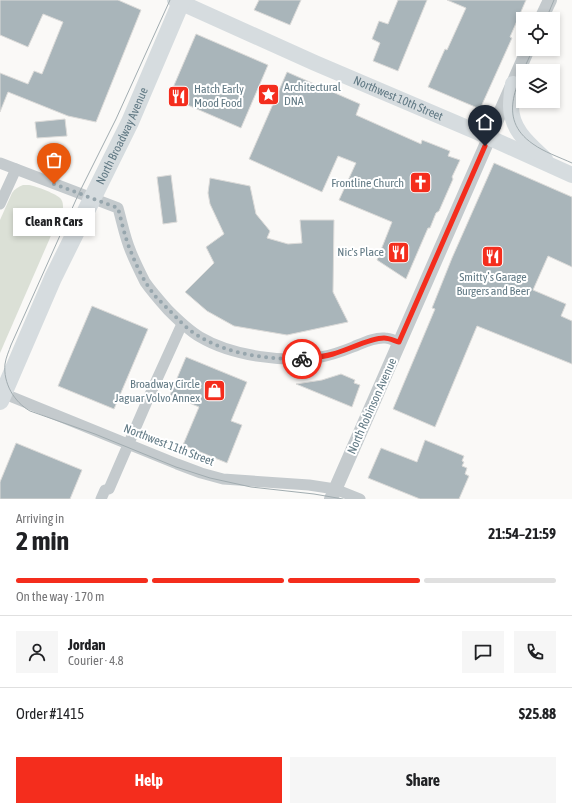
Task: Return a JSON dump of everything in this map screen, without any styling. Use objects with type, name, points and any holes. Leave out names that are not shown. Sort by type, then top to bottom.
[{"type":"main road","name":"Northwest 10th Street","points":[[179,1],[315,63],[572,175]]},
{"type":"main road","name":"North Broadway Avenue","points":[[1,395],[53,278],[130,122],[179,1]]},
{"type":"main road","points":[[513,84],[511,105],[514,124],[525,139],[552,166]]},
{"type":"street","points":[[544,12],[550,0]]},
{"type":"street","name":"North Robinson Avenue","points":[[333,494],[525,56]]},
{"type":"street","points":[[0,163],[118,208],[130,251],[146,282],[155,296],[182,324],[201,338],[240,352],[268,358],[283,359],[320,357],[378,338],[385,338],[399,342]]},
{"type":"street","points":[[0,204],[16,169]]},
{"type":"street","points":[[101,499],[105,490],[109,489],[182,324]]},
{"type":"street","name":"Northwest 11th Street","points":[[1,395],[201,473],[223,478],[309,485],[333,494],[360,499]]},
{"type":"shaded area","points":[[23,185],[29,185],[46,190],[59,197],[62,200],[63,208],[0,353],[0,220],[12,193]]},
{"type":"building","points":[[0,0],[118,0],[141,10],[96,122],[68,116],[8,92],[0,112],[0,73],[28,84],[34,71],[42,74],[63,22],[43,14],[28,47],[0,35]]},
{"type":"building","points":[[259,0],[301,0],[290,25],[254,10]]},
{"type":"building","points":[[398,0],[427,0],[398,71],[373,61],[380,43],[372,39],[379,21],[388,24]]},
{"type":"building","points":[[447,0],[526,0],[521,12],[516,12],[516,23],[510,37],[512,38],[480,109],[428,87],[466,8]]},
{"type":"building","points":[[196,34],[268,65],[241,128],[169,97]]},
{"type":"building","points":[[287,72],[360,104],[356,115],[421,144],[422,140],[450,151],[448,156],[460,160],[439,211],[436,213],[430,228],[428,228],[406,279],[377,260],[392,222],[339,200],[356,163],[338,156],[322,192],[249,159]]},
{"type":"building","points":[[65,119],[67,136],[37,138],[35,122]]},
{"type":"building","points":[[494,163],[572,197],[572,267],[548,256],[533,290],[566,304],[561,316],[572,321],[572,364],[477,326],[435,427],[393,409],[435,309],[432,308],[452,258]]},
{"type":"building","points":[[171,175],[177,222],[163,224],[157,177]]},
{"type":"building","points":[[210,178],[250,186],[256,214],[270,231],[267,238],[288,244],[302,243],[300,220],[334,220],[333,292],[348,322],[287,335],[234,326],[207,311],[185,292],[214,263],[206,247],[224,234],[210,204],[208,193]]},
{"type":"building","points":[[92,306],[148,329],[114,409],[58,386]]},
{"type":"building","name":"Broadway Circle Jaguar Volvo Annex","points":[[186,357],[247,382],[231,421],[242,425],[227,463],[183,445],[199,407],[170,395]]},
{"type":"building","points":[[341,374],[355,380],[354,383],[360,385],[352,407],[296,384],[322,380]]},
{"type":"building","points":[[425,440],[464,456],[462,466],[467,468],[465,474],[469,476],[459,499],[420,499],[368,478],[381,448],[417,462]]},
{"type":"building","points":[[16,443],[82,470],[70,499],[0,499],[0,482]]},
{"type":"tram line","points":[[170,0],[116,119],[79,193],[11,345],[5,364],[8,385],[19,403],[30,411],[95,434],[176,467],[210,478],[251,487],[314,494],[343,499]]},
{"type":"tram line","points":[[549,12],[554,0]]},
{"type":"tram line","points":[[530,56],[517,86],[514,99],[513,111],[515,123],[522,134],[537,147],[572,163]]},
{"type":"way so far","points":[[54,184],[118,208],[130,251],[146,282],[155,296],[182,324],[201,338],[234,351],[252,355],[268,358],[302,359]]},
{"type":"place","name":"Architectural DNA","points":[[269,94]]},
{"type":"place","name":"Hatch Early Mood Food","points":[[179,96]]},
{"type":"place","name":"Frontline Church","points":[[420,183]]},
{"type":"place","name":"Clean R Cars","points":[[54,184]]},
{"type":"place","name":"Nic's Place","points":[[399,252]]},
{"type":"place","name":"Smitty’s Garage Burgers and Beer","points":[[493,256]]},
{"type":"place","name":"Broadway Circle Jaguar Volvo Annex","points":[[215,391]]},
{"type":"route","points":[[302,359],[332,354],[378,338],[385,338],[399,342],[485,146]]}]
